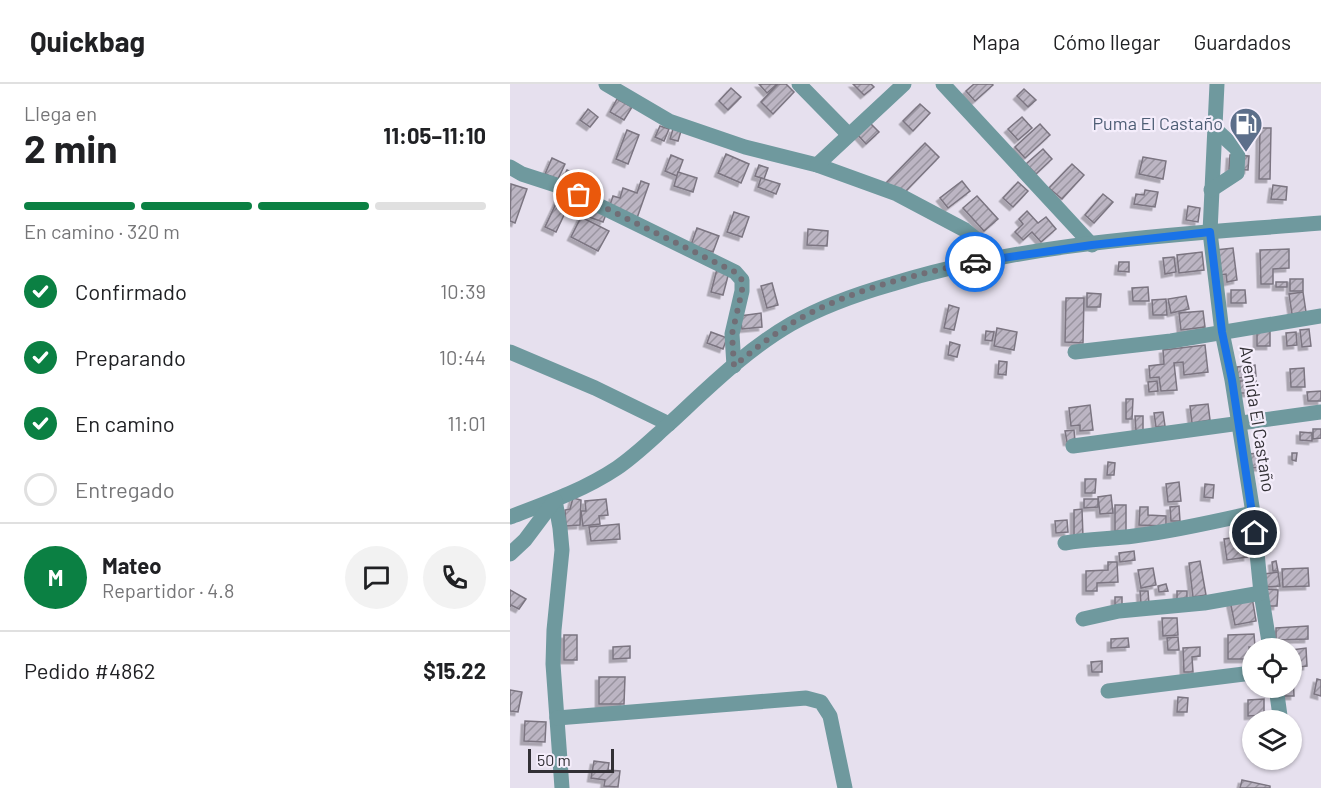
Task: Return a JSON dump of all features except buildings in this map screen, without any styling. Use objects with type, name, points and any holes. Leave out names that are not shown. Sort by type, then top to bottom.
[{"type":"street","points":[[606,84],[669,121],[745,147],[817,165],[897,195],[965,230],[984,246],[993,258]]},
{"type":"street","points":[[799,84],[849,135]]},
{"type":"street","points":[[817,165],[904,84]]},
{"type":"street","points":[[943,84],[1092,245]]},
{"type":"street","name":"Avenida El Castaño","points":[[1217,84],[1210,232],[1222,332],[1239,423],[1268,638]]},
{"type":"street","points":[[1211,190],[1237,173],[1238,150],[1214,128]]},
{"type":"street","points":[[510,167],[522,174],[559,186],[735,272],[742,280],[742,291],[732,334],[734,366]]},
{"type":"street","points":[[510,517],[555,500],[617,468],[734,366],[781,330],[820,309],[860,293],[993,258],[1210,232],[1321,223]]},
{"type":"street","points":[[1075,352],[1171,341],[1321,316]]},
{"type":"street","points":[[510,352],[595,388],[669,424]]},
{"type":"street","points":[[1073,446],[1321,412]]},
{"type":"street","points":[[510,554],[525,540],[555,500]]},
{"type":"street","points":[[555,500],[562,550],[554,630],[556,718],[562,788]]},
{"type":"street","points":[[1065,543],[1091,538],[1159,533],[1252,513]]},
{"type":"street","points":[[1083,619],[1119,611],[1204,603],[1261,593]]},
{"type":"street","points":[[1108,691],[1242,674]]},
{"type":"street","points":[[556,718],[806,698],[821,702],[830,716],[845,788]]},
{"type":"way so far","points":[[579,195],[735,272],[742,280],[742,291],[732,334],[734,366],[790,324],[820,309],[860,293],[975,262]]},
{"type":"place","name":"Puma El Castaño","points":[[1246,153]]},
{"type":"route","points":[[975,262],[1092,245],[1210,232],[1222,332],[1232,380],[1255,533]]}]
